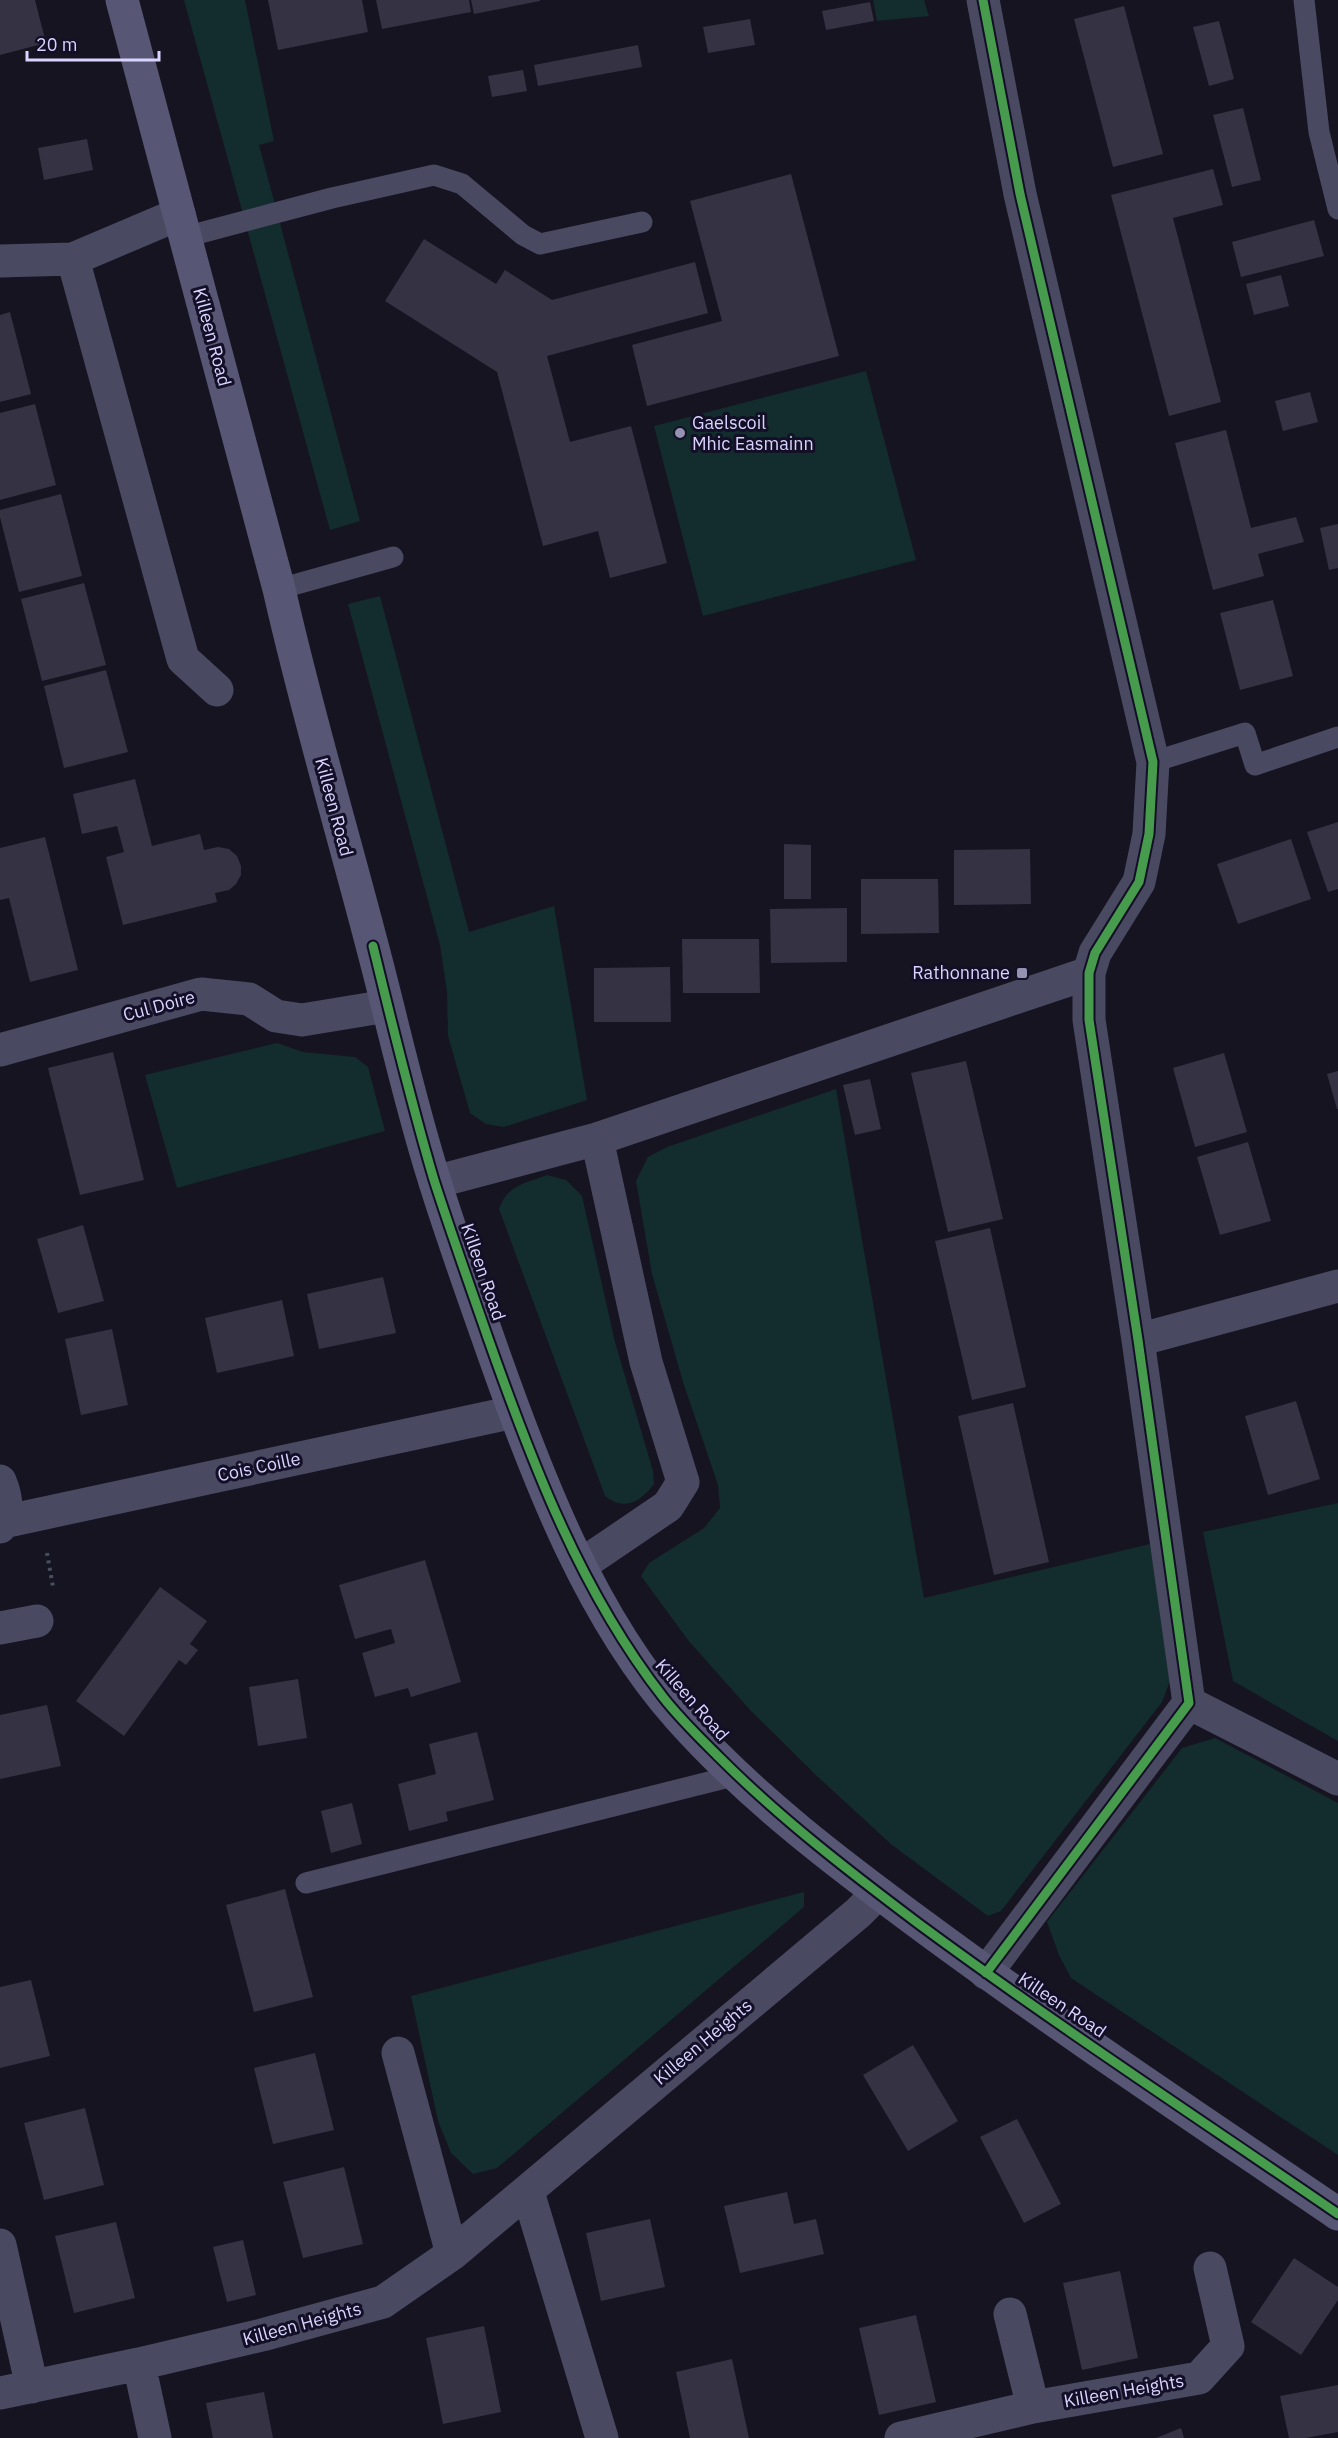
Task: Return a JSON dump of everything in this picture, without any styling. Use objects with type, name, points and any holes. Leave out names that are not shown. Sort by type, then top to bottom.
[{"type":"street","name":"Killeen Road","points":[[122,0],[279,589],[300,681],[435,1182],[514,1412],[552,1504],[610,1621],[648,1678],[681,1718],[737,1775],[798,1830],[986,1973],[1338,2214]]},
{"type":"street","points":[[983,0],[1020,194],[1153,762],[1149,834],[1139,882],[1095,953],[1089,973],[1089,1020],[1138,1340],[1189,1703],[986,1973]]},
{"type":"street","points":[[0,261],[73,260],[182,226]]},
{"type":"street","points":[[73,260],[183,659],[217,690]]},
{"type":"street","points":[[435,1182],[597,1139],[1089,973]]},
{"type":"street","name":"Cul Doire","points":[[0,1050],[201,993],[249,999],[276,1016],[302,1020],[387,1006]]},
{"type":"street","points":[[581,1565],[668,1506],[683,1482],[646,1362],[597,1139]]},
{"type":"street","points":[[1138,1340],[1338,1286]]},
{"type":"street","name":"Cois Coille","points":[[1,1524],[514,1412]]},
{"type":"street","points":[[0,1481],[5,1494],[1,1524]]},
{"type":"street","points":[[0,1628],[37,1621]]},
{"type":"street","points":[[1189,1703],[1338,1779]]},
{"type":"street","name":"Killeen Heights","points":[[0,2393],[262,2335],[383,2302],[452,2254],[528,2192],[684,2057],[858,1913],[878,1893]]},
{"type":"street","points":[[398,2053],[452,2254]]},
{"type":"street","points":[[528,2192],[602,2438]]},
{"type":"street","points":[[0,2245],[32,2387]]},
{"type":"street","name":"Killeen Heights","points":[[901,2438],[1033,2407],[1199,2378],[1228,2346],[1210,2268]]},
{"type":"street","points":[[1010,2313],[1033,2407]]},
{"type":"street","points":[[139,2364],[155,2438]]},
{"type":"lane","points":[[1304,0],[1319,132],[1338,209]]},
{"type":"lane","points":[[182,226],[332,198],[434,175],[462,184],[523,235],[540,244],[642,222]]},
{"type":"lane","points":[[279,589],[393,557]]},
{"type":"lane","points":[[1153,762],[1245,733],[1255,765],[1338,737]]},
{"type":"lane","points":[[306,1883],[737,1775]]},
{"type":"path","points":[[37,1621],[56,1600],[39,1514]]},
{"type":"green space","points":[[184,0],[245,0],[274,141],[259,145],[360,521],[330,530]]},
{"type":"green space","points":[[873,0],[924,0],[929,16],[877,21]]},
{"type":"green space","points":[[866,371],[916,560],[703,616],[654,426]]},
{"type":"green space","points":[[380,596],[469,932],[554,906],[587,1100],[504,1127],[486,1124],[470,1113],[448,1036],[447,992],[440,945],[348,604]]},
{"type":"green space","points":[[277,1043],[303,1052],[355,1057],[368,1067],[385,1131],[177,1188],[145,1075]]},
{"type":"green space","points":[[836,1089],[924,1598],[1150,1544],[1173,1673],[1162,1702],[1001,1911],[988,1916],[892,1845],[818,1777],[750,1710],[688,1640],[641,1576],[649,1563],[704,1528],[720,1508],[718,1485],[683,1382],[652,1274],[636,1181],[648,1157],[667,1147]]},
{"type":"green space","points":[[547,1175],[566,1180],[582,1196],[615,1342],[653,1471],[654,1484],[643,1496],[631,1503],[619,1503],[605,1496],[499,1209],[502,1201],[512,1190]]},
{"type":"green space","points":[[1338,1503],[1338,1741],[1233,1681],[1203,1532]]},
{"type":"green space","points":[[1215,1738],[1338,1803],[1338,2155],[1071,1978],[1059,1955],[1047,1922],[1182,1748]]},
{"type":"green space","points":[[804,1892],[804,1907],[497,2168],[473,2174],[451,2153],[438,2121],[411,1996]]},
{"type":"building","points":[[0,0],[35,0],[46,43],[0,55]]},
{"type":"building","points":[[268,0],[362,0],[368,32],[278,50]]},
{"type":"building","points":[[376,0],[469,0],[471,12],[382,29]]},
{"type":"building","points":[[471,0],[540,0],[540,1],[474,14]]},
{"type":"building","points":[[870,2],[874,21],[826,30],[822,11]]},
{"type":"building","points":[[1124,6],[1163,154],[1113,167],[1074,19]]},
{"type":"building","points":[[750,19],[755,45],[708,53],[703,27]]},
{"type":"building","points":[[1219,21],[1234,79],[1209,86],[1193,27]]},
{"type":"building","points":[[638,45],[642,67],[538,86],[534,65]]},
{"type":"building","points":[[523,70],[527,91],[492,97],[488,76]]},
{"type":"building","points":[[1243,108],[1261,180],[1232,187],[1213,115]]},
{"type":"building","points":[[87,139],[93,170],[44,180],[38,148]]},
{"type":"building","points":[[1213,169],[1223,205],[1173,218],[1221,402],[1169,416],[1111,195]]},
{"type":"building","points":[[791,174],[839,356],[647,406],[632,345],[722,321],[690,201]]},
{"type":"building","points":[[1314,220],[1324,256],[1241,277],[1232,242]]},
{"type":"building","points":[[424,239],[496,284],[505,270],[552,300],[695,262],[708,313],[547,356],[570,442],[631,426],[667,563],[610,578],[598,531],[543,546],[497,372],[385,301]]},
{"type":"building","points":[[1281,275],[1289,306],[1254,315],[1246,284]]},
{"type":"building","points":[[10,312],[31,394],[0,402],[0,315]]},
{"type":"building","points":[[1310,392],[1318,422],[1283,431],[1275,401]]},
{"type":"building","points":[[35,404],[56,485],[0,500],[0,413]]},
{"type":"building","points":[[1226,430],[1251,528],[1296,517],[1304,542],[1258,554],[1264,576],[1213,590],[1175,443]]},
{"type":"building","points":[[61,494],[82,576],[19,592],[0,510]]},
{"type":"building","points":[[1338,524],[1338,568],[1329,570],[1320,528]]},
{"type":"building","points":[[84,583],[106,665],[42,681],[21,599]]},
{"type":"building","points":[[1273,600],[1293,676],[1240,690],[1220,613]]},
{"type":"building","points":[[106,670],[128,752],[64,768],[44,686]]},
{"type":"building","points":[[135,779],[152,846],[200,834],[204,850],[218,847],[229,849],[237,856],[241,866],[241,875],[229,890],[215,893],[217,902],[123,925],[106,857],[124,852],[117,826],[82,834],[73,794]]},
{"type":"building","points":[[1338,822],[1338,889],[1328,892],[1307,832]]},
{"type":"building","points":[[45,837],[78,970],[30,982],[9,898],[0,900],[0,848]]},
{"type":"building","points":[[1291,839],[1311,899],[1238,924],[1217,864]]},
{"type":"building","points":[[784,844],[811,845],[811,899],[784,899]]},
{"type":"building","points":[[1030,849],[1031,904],[954,905],[954,850]]},
{"type":"building","points":[[861,879],[938,879],[939,933],[861,934]]},
{"type":"building","points":[[847,908],[847,962],[771,963],[770,909]]},
{"type":"building","points":[[682,939],[759,939],[760,993],[683,993]]},
{"type":"building","points":[[670,967],[671,1022],[594,1022],[594,968]]},
{"type":"building","points":[[113,1052],[144,1180],[80,1195],[48,1068]]},
{"type":"building","points":[[1224,1053],[1247,1132],[1195,1147],[1173,1068]]},
{"type":"building","points":[[966,1061],[1003,1219],[948,1232],[911,1073]]},
{"type":"building","points":[[1338,1071],[1338,1109],[1337,1109],[1327,1074]]},
{"type":"building","points":[[870,1079],[881,1129],[855,1135],[843,1085]]},
{"type":"building","points":[[1248,1142],[1271,1221],[1220,1235],[1197,1157]]},
{"type":"building","points":[[83,1225],[104,1301],[58,1313],[37,1239]]},
{"type":"building","points":[[990,1228],[1026,1387],[972,1400],[935,1241]]},
{"type":"building","points":[[383,1277],[396,1333],[319,1349],[307,1294]]},
{"type":"building","points":[[282,1300],[294,1356],[217,1373],[205,1318]]},
{"type":"building","points":[[112,1329],[128,1405],[81,1415],[65,1339]]},
{"type":"building","points":[[1296,1401],[1320,1479],[1268,1495],[1245,1416]]},
{"type":"building","points":[[1013,1403],[1049,1562],[994,1575],[958,1416]]},
{"type":"building","points":[[425,1560],[461,1682],[411,1697],[408,1688],[375,1697],[362,1653],[395,1643],[391,1629],[355,1639],[339,1585]]},
{"type":"building","points":[[160,1587],[207,1621],[190,1644],[198,1650],[186,1665],[179,1660],[124,1736],[76,1701]]},
{"type":"building","points":[[298,1679],[307,1738],[258,1746],[249,1687]]},
{"type":"building","points":[[47,1705],[61,1766],[0,1779],[0,1715]]},
{"type":"building","points":[[477,1732],[494,1800],[446,1812],[448,1821],[409,1831],[398,1784],[436,1774],[429,1744]]},
{"type":"building","points":[[352,1803],[362,1844],[331,1853],[321,1811]]},
{"type":"building","points":[[285,1889],[313,1997],[254,2012],[226,1905]]},
{"type":"building","points":[[31,1980],[50,2056],[0,2068],[0,1987]]},
{"type":"building","points":[[913,2045],[958,2121],[908,2151],[863,2075]]},
{"type":"building","points":[[315,2053],[334,2130],[273,2144],[254,2068]]},
{"type":"building","points":[[85,2108],[104,2185],[44,2200],[24,2123]]},
{"type":"building","points":[[1017,2119],[1061,2204],[1024,2223],[980,2137]]},
{"type":"building","points":[[344,2167],[363,2244],[303,2258],[283,2182]]},
{"type":"building","points":[[787,2192],[794,2224],[816,2219],[824,2254],[740,2273],[724,2206]]},
{"type":"building","points":[[650,2219],[665,2287],[601,2301],[586,2233]]},
{"type":"building","points":[[116,2222],[135,2298],[74,2313],[55,2236]]},
{"type":"building","points":[[243,2240],[256,2295],[227,2302],[213,2247]]},
{"type":"building","points":[[1294,2258],[1338,2287],[1338,2300],[1301,2355],[1251,2322]]},
{"type":"building","points":[[1120,2271],[1138,2358],[1082,2370],[1063,2283]]},
{"type":"building","points":[[916,2315],[936,2402],[879,2415],[859,2328]]},
{"type":"building","points":[[484,2326],[501,2412],[443,2424],[426,2338]]},
{"type":"building","points":[[732,2359],[749,2438],[690,2438],[676,2372]]},
{"type":"building","points":[[1338,2385],[1338,2432],[1306,2438],[1289,2438],[1280,2396]]},
{"type":"building","points":[[264,2392],[273,2438],[213,2438],[206,2403]]},
{"type":"building","points":[[1181,2428],[1184,2438],[1156,2438]]},
{"type":"cycle path","points":[[983,0],[1020,194],[1153,762],[1149,834],[1139,882],[1095,953],[1089,973],[1089,1020],[1138,1340],[1189,1703],[986,1973]]},
{"type":"cycle path","points":[[373,946],[434,1180],[522,1432],[561,1525],[583,1570],[634,1657],[663,1697],[743,1781],[816,1844],[893,1904],[1075,2035],[1338,2214]]},
{"type":"place","name":"Gaelscoil Mhic Easmainn","points":[[680,433]]},
{"type":"place","name":"Rathonnane","points":[[1022,973]]}]
